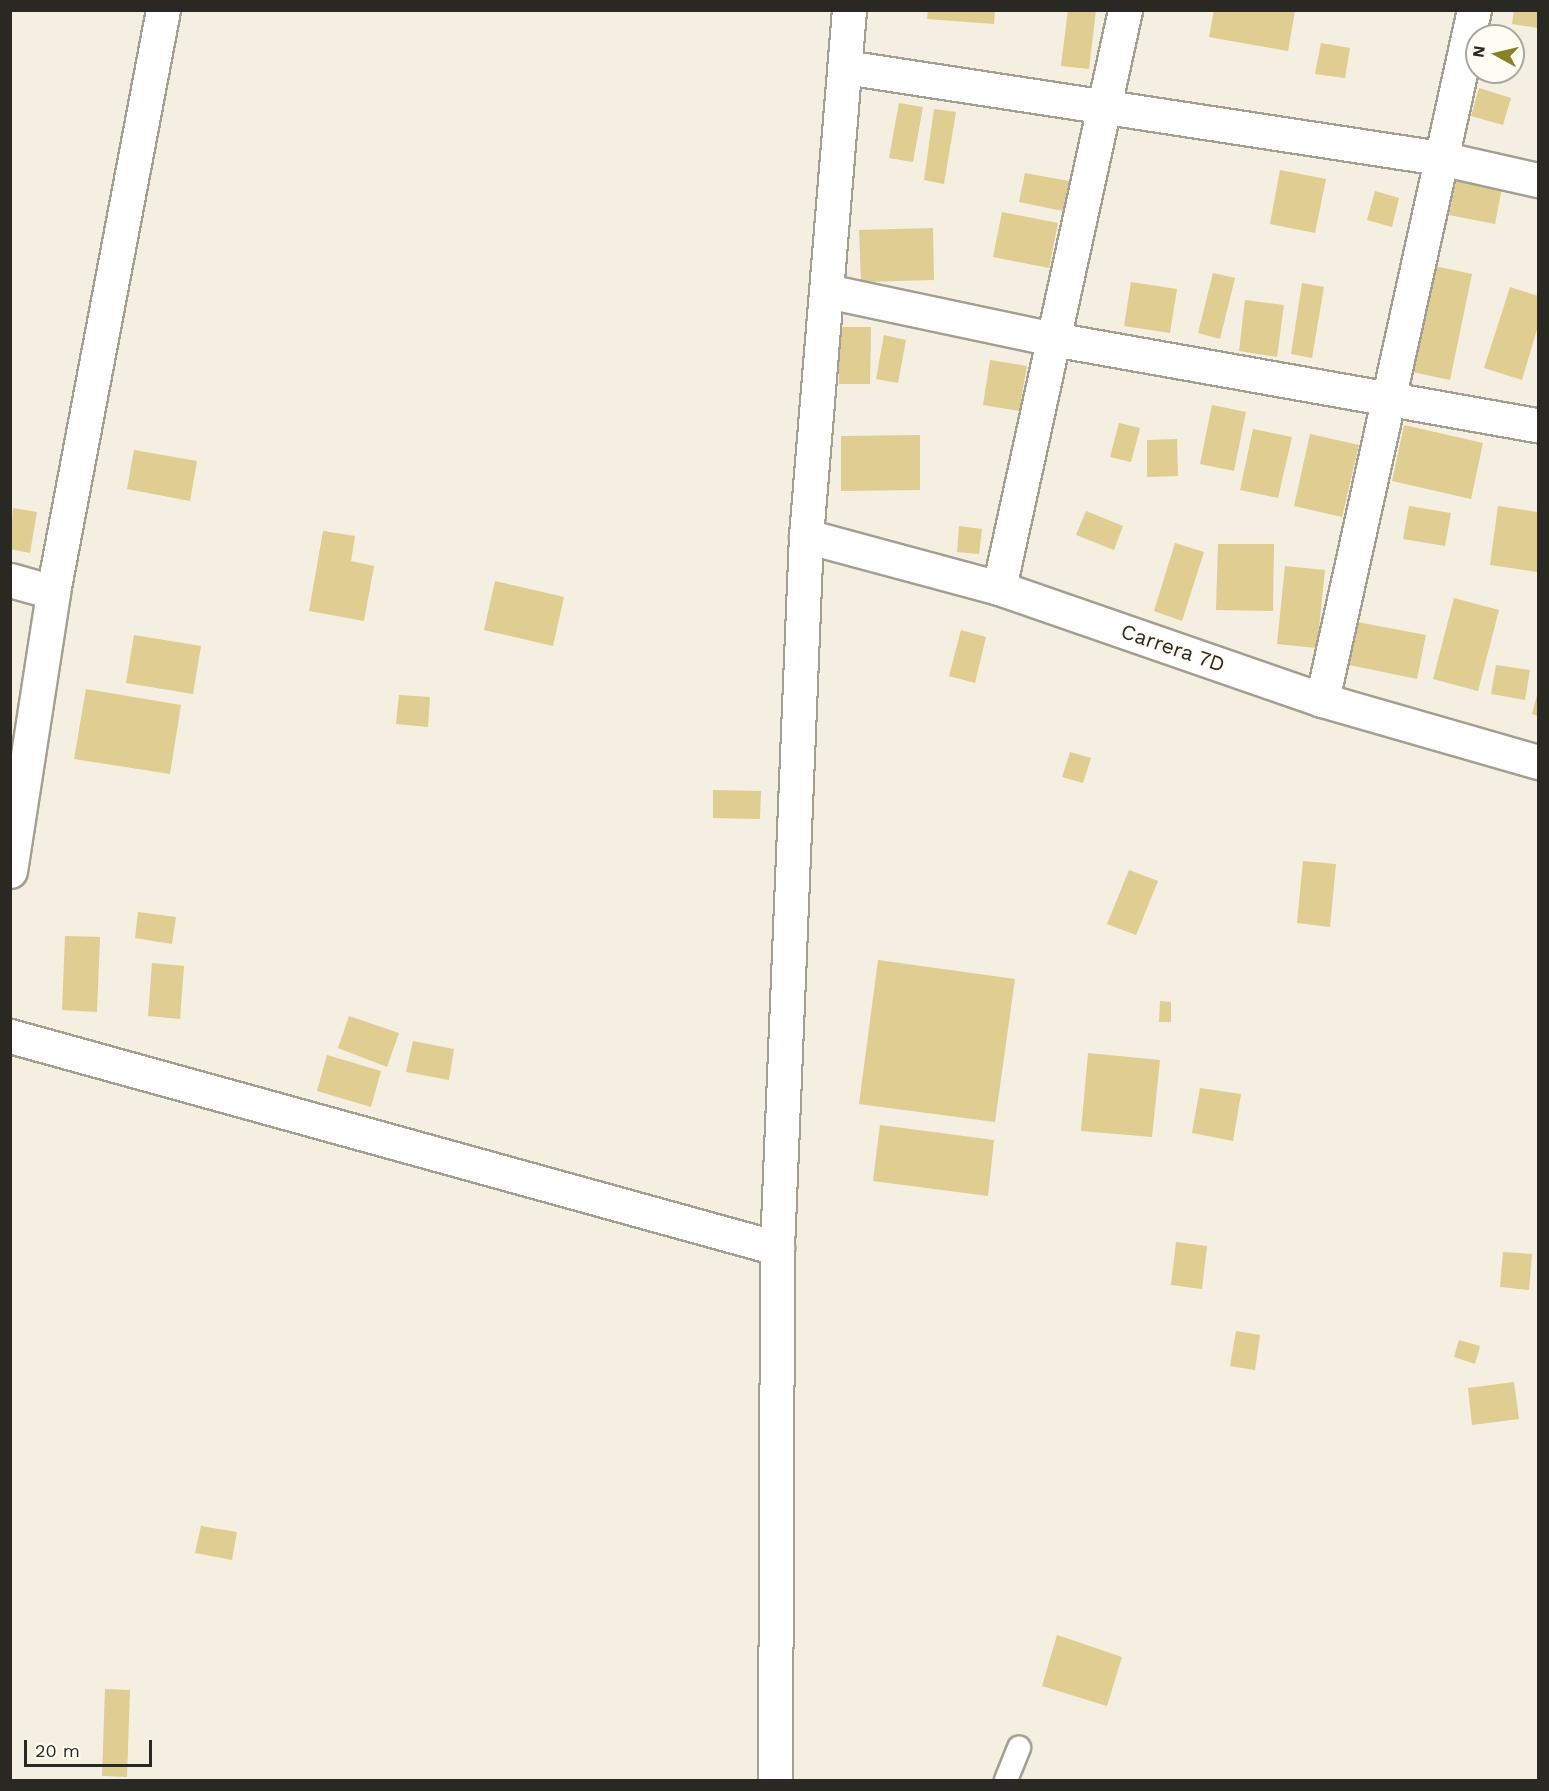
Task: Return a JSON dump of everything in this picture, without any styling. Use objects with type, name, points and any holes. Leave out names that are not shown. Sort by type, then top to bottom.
[{"type":"street","points":[[10,871],[53,592],[163,10]]},
{"type":"street","points":[[776,1780],[777,1248],[806,536],[849,10]]},
{"type":"street","points":[[999,588],[1125,10]]},
{"type":"street","points":[[1322,700],[1386,398],[1474,10]]},
{"type":"street","points":[[845,67],[1440,158],[1539,180]]},
{"type":"street","points":[[826,291],[1053,339],[1539,425]]},
{"type":"street","name":"Carrera 7D","points":[[806,536],[999,588],[1322,700],[1539,762]]},
{"type":"street","points":[[10,580],[53,592]]},
{"type":"street","points":[[10,1036],[777,1248]]},
{"type":"lane","points":[[1006,1780],[1019,1747]]},
{"type":"building","points":[[928,10],[995,10],[994,24],[927,19]]},
{"type":"building","points":[[1068,10],[1096,10],[1089,69],[1061,66]]},
{"type":"building","points":[[1214,10],[1295,11],[1288,51],[1209,37]]},
{"type":"building","points":[[1514,10],[1538,10],[1538,28],[1525,26],[1525,24],[1512,24]]},
{"type":"building","points":[[1321,43],[1350,48],[1345,78],[1315,74]]},
{"type":"building","points":[[1479,88],[1511,98],[1503,125],[1471,116]]},
{"type":"building","points":[[899,103],[923,107],[913,162],[889,158]]},
{"type":"building","points":[[934,109],[956,112],[944,184],[924,180]]},
{"type":"building","points":[[1459,168],[1504,177],[1495,224],[1449,215]]},
{"type":"building","points":[[1280,170],[1326,179],[1315,233],[1270,224]]},
{"type":"building","points":[[1025,173],[1069,181],[1063,211],[1019,202]]},
{"type":"building","points":[[1375,191],[1399,198],[1392,227],[1367,220]]},
{"type":"building","points":[[1002,212],[1058,223],[1049,268],[993,257]]},
{"type":"building","points":[[933,228],[934,280],[861,282],[859,230]]},
{"type":"building","points":[[1425,264],[1472,274],[1450,380],[1402,370]]},
{"type":"building","points":[[1213,273],[1235,278],[1220,339],[1198,333]]},
{"type":"building","points":[[1131,282],[1177,289],[1170,333],[1124,326]]},
{"type":"building","points":[[1302,283],[1324,287],[1312,358],[1291,354]]},
{"type":"building","points":[[1510,287],[1538,296],[1538,326],[1522,380],[1484,368]]},
{"type":"building","points":[[1245,300],[1284,305],[1277,357],[1239,351]]},
{"type":"building","points":[[839,327],[871,327],[870,384],[839,384]]},
{"type":"building","points":[[884,335],[906,340],[898,383],[876,379]]},
{"type":"building","points":[[990,360],[1027,366],[1019,411],[983,405]]},
{"type":"building","points":[[1212,405],[1246,412],[1234,471],[1200,464]]},
{"type":"building","points":[[1119,423],[1140,428],[1131,462],[1110,457]]},
{"type":"building","points":[[1404,425],[1483,443],[1471,499],[1392,481]]},
{"type":"building","points":[[1253,429],[1292,437],[1278,498],[1240,490]]},
{"type":"building","points":[[1310,434],[1359,445],[1342,517],[1294,506]]},
{"type":"building","points":[[920,435],[920,490],[841,491],[841,436]]},
{"type":"building","points":[[1177,439],[1178,476],[1147,477],[1147,440]]},
{"type":"building","points":[[134,450],[197,461],[190,501],[127,489]]},
{"type":"building","points":[[1409,506],[1451,513],[1445,546],[1403,539]]},
{"type":"building","points":[[1498,506],[1538,512],[1538,572],[1490,565]]},
{"type":"building","points":[[13,508],[37,512],[30,553],[10,549]]},
{"type":"building","points":[[1086,511],[1123,526],[1114,550],[1076,535]]},
{"type":"building","points":[[959,526],[982,529],[979,554],[957,552]]},
{"type":"building","points":[[323,531],[355,536],[351,561],[374,566],[364,621],[309,611]]},
{"type":"building","points":[[1175,543],[1204,552],[1182,621],[1154,611]]},
{"type":"building","points":[[1218,544],[1274,544],[1273,611],[1216,610]]},
{"type":"building","points":[[1285,566],[1325,570],[1317,648],[1277,644]]},
{"type":"building","points":[[495,581],[564,597],[553,646],[484,630]]},
{"type":"building","points":[[1454,598],[1499,610],[1478,691],[1433,679]]},
{"type":"building","points":[[1357,622],[1426,635],[1417,679],[1349,665]]},
{"type":"building","points":[[961,630],[986,637],[975,683],[949,676]]},
{"type":"building","points":[[134,635],[201,646],[193,694],[126,683]]},
{"type":"building","points":[[1496,665],[1530,670],[1525,700],[1491,694]]},
{"type":"building","points":[[86,689],[181,705],[170,774],[74,759]]},
{"type":"building","points":[[1538,691],[1538,716],[1532,714]]},
{"type":"building","points":[[399,695],[430,697],[428,727],[396,724]]},
{"type":"building","points":[[1070,752],[1091,758],[1083,783],[1062,777]]},
{"type":"building","points":[[713,790],[761,791],[760,819],[713,818]]},
{"type":"building","points":[[1303,861],[1336,864],[1330,927],[1297,923]]},
{"type":"building","points":[[1129,870],[1158,881],[1136,935],[1107,924]]},
{"type":"building","points":[[138,912],[176,917],[172,944],[135,938]]},
{"type":"building","points":[[65,936],[100,937],[97,1012],[62,1010]]},
{"type":"building","points":[[878,960],[1015,979],[995,1122],[859,1104]]},
{"type":"building","points":[[152,963],[184,966],[180,1019],[148,1016]]},
{"type":"building","points":[[1160,1001],[1171,1002],[1171,1022],[1159,1022]]},
{"type":"building","points":[[349,1016],[399,1033],[387,1067],[338,1048]]},
{"type":"building","points":[[413,1041],[454,1049],[449,1080],[406,1072]]},
{"type":"building","points":[[1088,1053],[1160,1060],[1152,1137],[1081,1131]]},
{"type":"building","points":[[327,1055],[381,1071],[371,1107],[317,1091]]},
{"type":"building","points":[[1200,1088],[1241,1094],[1233,1141],[1192,1133]]},
{"type":"building","points":[[880,1125],[994,1140],[988,1196],[873,1181]]},
{"type":"building","points":[[1176,1242],[1207,1246],[1202,1289],[1171,1285]]},
{"type":"building","points":[[1503,1252],[1532,1254],[1529,1290],[1500,1287]]},
{"type":"building","points":[[1236,1331],[1260,1335],[1255,1370],[1230,1366]]},
{"type":"building","points":[[1459,1340],[1480,1346],[1475,1364],[1454,1357]]},
{"type":"building","points":[[1514,1382],[1519,1419],[1472,1425],[1468,1388]]},
{"type":"building","points":[[201,1526],[237,1532],[232,1560],[195,1553]]},
{"type":"building","points":[[1057,1635],[1122,1657],[1107,1706],[1042,1686]]},
{"type":"building","points":[[105,1689],[130,1690],[127,1777],[102,1776]]}]
